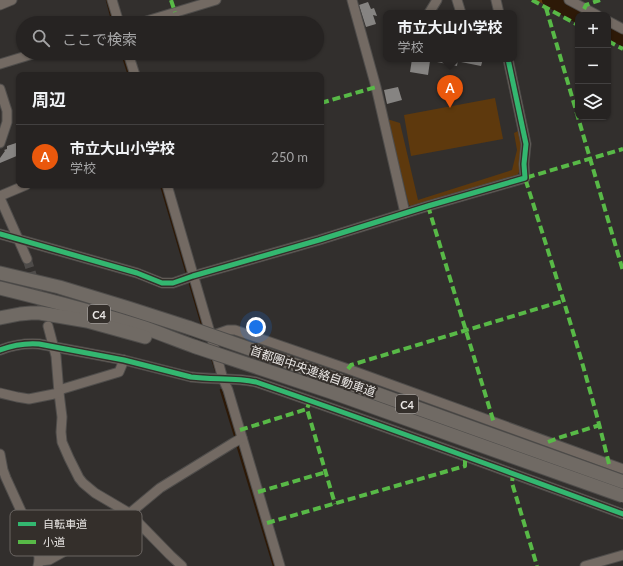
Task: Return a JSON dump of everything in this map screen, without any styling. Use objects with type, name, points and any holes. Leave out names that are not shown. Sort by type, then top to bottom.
[{"type":"highway","name":"首都圏中央連絡自動車道","points":[[0,273],[59,287],[190,328],[623,482]]},
{"type":"highway","name":"首都圏中央連絡自動車道","points":[[0,288],[96,313],[145,328],[196,349],[297,380],[623,496]]},
{"type":"highway","points":[[0,318],[31,312],[60,316],[87,321],[196,349]]},
{"type":"street","points":[[0,5],[12,0]]},
{"type":"street","points":[[112,0],[117,16]]},
{"type":"street","points":[[163,16],[216,0]]},
{"type":"street","points":[[352,0],[376,87],[405,213]]},
{"type":"street","points":[[431,10],[437,0]]},
{"type":"street","points":[[457,0],[460,10]]},
{"type":"street","points":[[496,0],[498,10]]},
{"type":"street","points":[[569,0],[591,12]]},
{"type":"street","points":[[611,23],[623,29]]},
{"type":"street","points":[[0,64],[16,59]]},
{"type":"street","points":[[130,60],[133,72]]},
{"type":"street","points":[[0,234],[137,273],[162,283],[173,283],[525,178],[524,164],[526,144],[509,62]]},
{"type":"street","points":[[0,89],[7,111],[7,122],[0,143]]},
{"type":"street","points":[[20,188],[0,197],[27,259]]},
{"type":"street","points":[[168,188],[280,566]]},
{"type":"street","points":[[48,326],[56,356],[62,417],[62,442],[79,478],[83,483],[95,493],[124,510]]},
{"type":"street","points":[[211,336],[228,330],[235,330],[348,369],[623,469]]},
{"type":"street","points":[[0,350],[25,343],[38,344],[124,360],[191,377],[212,379],[223,378],[256,382],[623,514]]},
{"type":"street","points":[[0,393],[29,399],[59,392],[119,372],[124,360]]},
{"type":"street","points":[[334,409],[348,369]]},
{"type":"street","points":[[465,456],[478,417]]},
{"type":"street","points":[[133,510],[160,488],[242,438]]},
{"type":"street","points":[[0,454],[3,470],[21,510]]},
{"type":"street","points":[[585,500],[599,460]]},
{"type":"street","points":[[142,526],[182,566]]},
{"type":"street","points":[[585,566],[623,555]]},
{"type":"street","points":[[39,563],[56,556]]},
{"type":"shaded area","points":[[536,0],[545,0],[575,15],[575,21]]},
{"type":"shaded area","points":[[495,98],[503,139],[411,156],[404,115]]},
{"type":"shaded area","points":[[387,119],[400,123],[418,200],[512,170],[517,150],[514,133],[520,130],[524,151],[519,172],[517,176],[412,207],[409,205]]},
{"type":"building","points":[[368,2],[371,9],[374,8],[377,16],[373,15],[376,24],[366,27],[359,5]]},
{"type":"building","points":[[412,62],[430,62],[428,75],[410,72]]},
{"type":"building","points":[[437,62],[458,62],[457,66]]},
{"type":"building","points":[[461,62],[482,62],[481,66]]},
{"type":"building","points":[[398,87],[402,100],[387,104],[384,90]]},
{"type":"building","points":[[16,143],[16,156],[0,163],[0,158],[5,151],[4,150],[7,149],[7,146]]},
{"type":"waterway","points":[[107,0],[111,16]]},
{"type":"waterway","points":[[549,0],[575,14]]},
{"type":"waterway","points":[[611,33],[623,39]]},
{"type":"waterway","points":[[124,60],[128,72]]},
{"type":"waterway","points":[[162,188],[203,328]]},
{"type":"waterway","points":[[212,358],[216,371]]},
{"type":"waterway","points":[[221,390],[236,439]]},
{"type":"waterway","points":[[237,444],[274,566]]},
{"type":"tunnel","points":[[27,259],[46,318]]},
{"type":"marked path","points":[[171,0],[175,12]]},
{"type":"marked path","points":[[532,0],[575,23]]},
{"type":"marked path","points":[[584,9],[586,5],[600,0]]},
{"type":"marked path","points":[[546,8],[623,271]]},
{"type":"marked path","points":[[611,43],[623,49]]},
{"type":"marked path","points":[[324,102],[376,87]]},
{"type":"marked path","points":[[609,464],[580,356],[525,178],[623,149]]},
{"type":"marked path","points":[[428,206],[494,423]]},
{"type":"marked path","points":[[348,369],[351,365],[563,301]]},
{"type":"marked path","points":[[310,400],[307,409],[335,504]]},
{"type":"marked path","points":[[240,430],[307,409]]},
{"type":"marked path","points":[[548,442],[600,425]]},
{"type":"marked path","points":[[267,523],[465,466],[465,456]]},
{"type":"marked path","points":[[258,492],[326,472]]},
{"type":"marked path","points":[[513,473],[512,483],[537,566]]},
{"type":"cycle path","points":[[0,234],[137,273],[162,283],[173,283],[525,178],[524,164],[526,144],[509,62]]},
{"type":"cycle path","points":[[0,350],[19,345],[39,344],[124,360],[191,377],[256,382],[394,430],[623,514]]},
{"type":"place","name":"市立大山小学校","points":[[450,108]]}]
